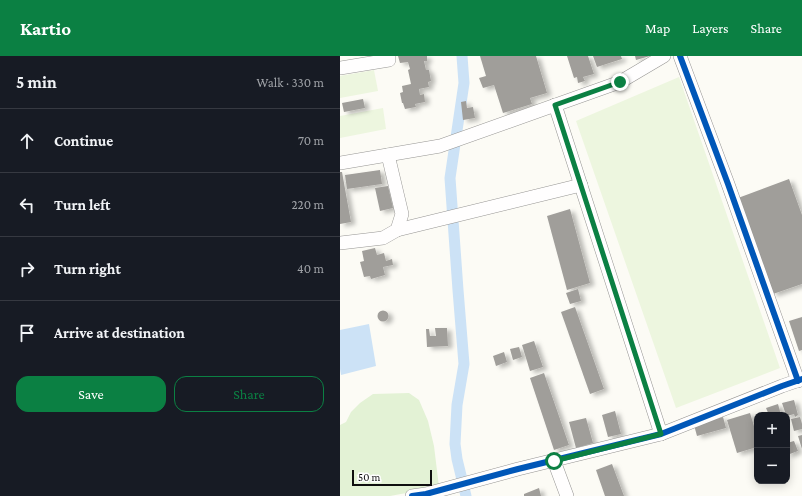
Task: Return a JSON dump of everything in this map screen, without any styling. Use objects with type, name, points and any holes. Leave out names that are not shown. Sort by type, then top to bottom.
[{"type":"street","points":[[340,68],[389,60],[389,56]]},
{"type":"street","points":[[340,163],[440,146],[620,82],[664,56]]},
{"type":"street","points":[[412,496],[426,494],[518,469],[661,434],[800,380],[680,56]]},
{"type":"street","points":[[555,105],[661,434]]},
{"type":"street","points":[[388,156],[402,214],[397,230]]},
{"type":"street","points":[[340,243],[383,238],[397,230],[581,185]]},
{"type":"street","points":[[554,461],[567,496]]},
{"type":"green space","points":[[374,70],[378,91],[340,98],[340,76]]},
{"type":"green space","points":[[679,77],[780,368],[676,408],[576,121]]},
{"type":"green space","points":[[383,108],[386,129],[340,138],[340,116]]},
{"type":"green space","points":[[409,393],[419,400],[428,421],[434,446],[439,487],[390,496],[340,496],[340,425],[346,422],[351,412],[360,403],[373,394]]},
{"type":"water","points":[[369,324],[376,366],[341,375],[340,330]]},
{"type":"building","points":[[398,56],[427,56],[427,61],[424,61],[426,70],[429,70],[431,81],[428,82],[429,87],[419,89],[420,95],[424,94],[425,102],[415,104],[416,107],[405,109],[402,103],[400,93],[403,92],[402,86],[411,84],[408,70],[410,69],[408,62],[400,63]]},
{"type":"building","points":[[480,56],[536,56],[547,93],[530,98],[532,104],[503,113],[494,85],[483,88],[479,78],[486,76]]},
{"type":"building","points":[[567,56],[588,56],[594,74],[583,77],[585,81],[578,83],[577,77],[574,78]]},
{"type":"building","points":[[593,56],[621,56],[622,59],[597,67]]},
{"type":"building","points":[[635,56],[650,56],[636,60]]},
{"type":"building","points":[[363,99],[365,108],[344,112],[342,103]]},
{"type":"building","points":[[466,101],[467,108],[473,107],[475,118],[463,120],[461,102]]},
{"type":"building","points":[[380,170],[382,184],[347,189],[345,175]]},
{"type":"building","points":[[340,172],[342,172],[351,222],[340,224]]},
{"type":"building","points":[[789,179],[802,215],[802,284],[773,294],[738,198]]},
{"type":"building","points":[[388,186],[393,208],[380,211],[375,188]]},
{"type":"building","points":[[570,209],[590,283],[567,290],[547,216]]},
{"type":"building","points":[[375,248],[377,255],[384,253],[386,261],[392,259],[393,265],[383,267],[385,275],[371,279],[370,276],[364,277],[360,262],[364,261],[362,251]]},
{"type":"building","points":[[578,289],[581,301],[570,304],[566,293]]},
{"type":"building","points":[[575,307],[604,389],[590,394],[561,312]]},
{"type":"building","points":[[381,311],[385,311],[387,312],[387,320],[381,321],[378,318],[378,314]]},
{"type":"building","points":[[802,317],[802,350],[799,351],[789,321]]},
{"type":"building","points":[[435,328],[447,328],[448,346],[427,347],[426,329],[429,329],[430,336],[436,336]]},
{"type":"building","points":[[534,341],[543,367],[530,371],[522,345]]},
{"type":"building","points":[[519,347],[522,357],[513,360],[510,349]]},
{"type":"building","points":[[504,352],[507,362],[496,366],[493,356]]},
{"type":"building","points":[[544,373],[569,445],[554,450],[530,378]]},
{"type":"building","points":[[794,400],[798,415],[795,417],[794,414],[790,415],[790,412],[785,412],[782,403]]},
{"type":"building","points":[[778,404],[780,412],[768,412],[766,408]]},
{"type":"building","points":[[615,411],[621,434],[608,437],[602,415]]},
{"type":"building","points":[[750,413],[754,426],[754,448],[737,453],[727,420]]},
{"type":"building","points":[[723,417],[726,428],[697,436],[694,425]]},
{"type":"building","points":[[800,417],[802,429],[794,431],[791,419]]},
{"type":"building","points":[[586,418],[593,443],[576,448],[569,422]]},
{"type":"building","points":[[802,435],[802,449],[798,436]]},
{"type":"building","points":[[794,441],[798,451],[790,454],[790,442]]},
{"type":"building","points":[[612,464],[624,496],[605,496],[596,470]]},
{"type":"building","points":[[539,488],[541,496],[524,496],[524,494]]},
{"type":"waterway","points":[[462,56],[464,83],[450,178],[464,364],[457,405],[455,444],[466,496]]},
{"type":"cycle path","points":[[680,56],[728,184],[798,381]]},
{"type":"cycle path","points":[[412,496],[426,494],[518,469],[661,434],[802,379]]},
{"type":"route","points":[[554,461],[661,434],[555,105],[620,82]]}]
